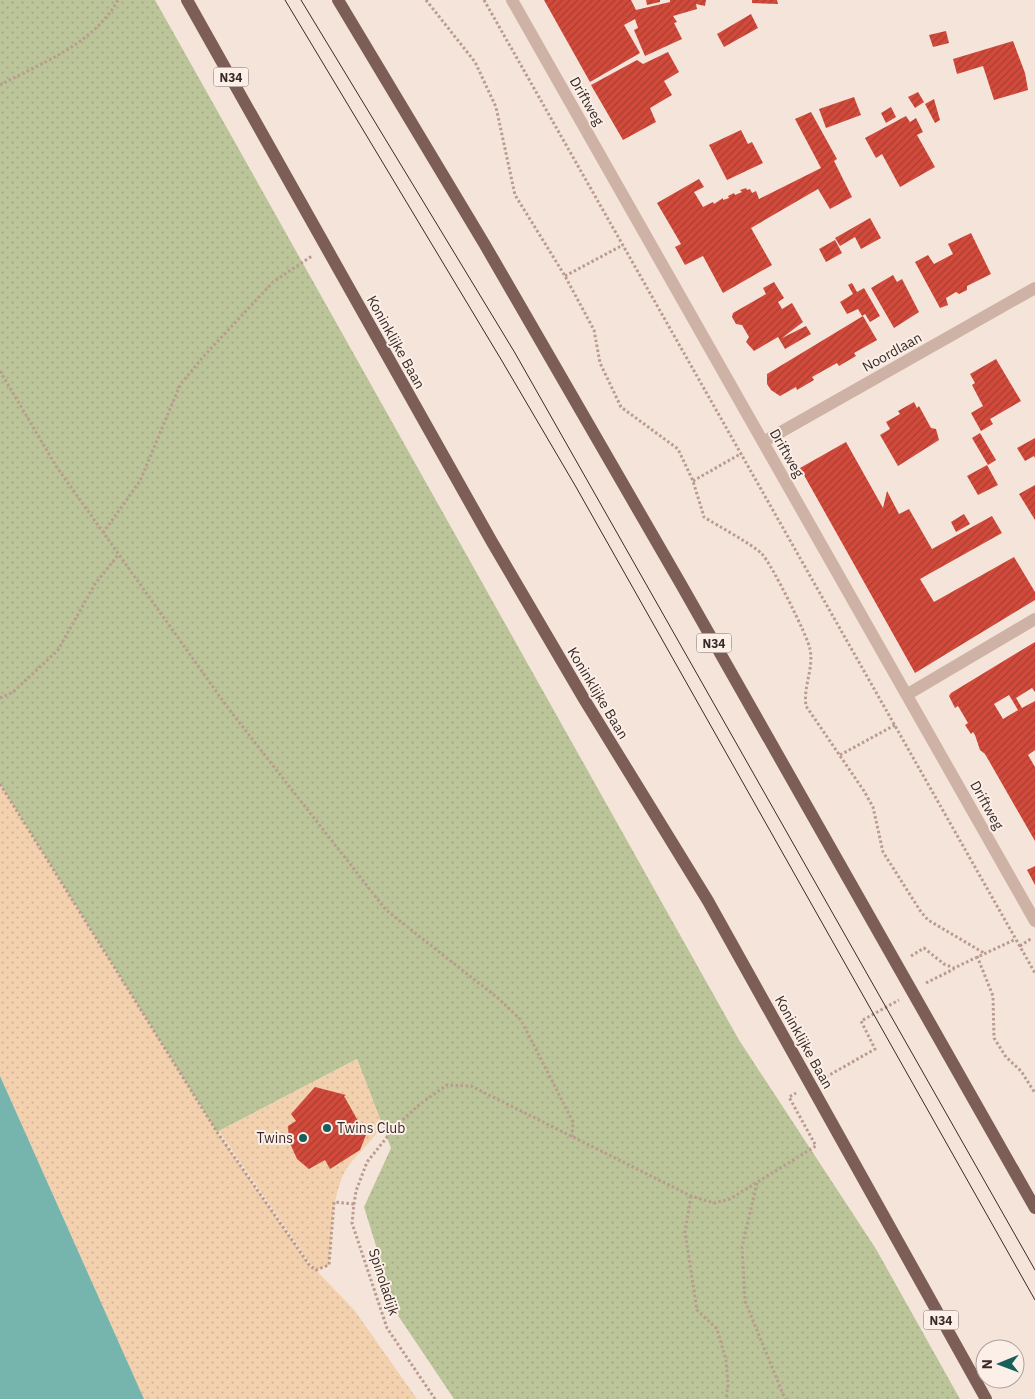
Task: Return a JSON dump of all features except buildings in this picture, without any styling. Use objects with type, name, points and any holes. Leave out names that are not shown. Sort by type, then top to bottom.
[{"type":"main road","name":"Koninklijke Baan","points":[[187,0],[492,542],[584,699],[708,900],[986,1399]]},
{"type":"main road","name":"N34","points":[[338,0],[495,262],[1035,1208]]},
{"type":"street","name":"Driftweg","points":[[512,0],[908,694],[1035,922]]},
{"type":"street","name":"Noordlaan","points":[[763,442],[1035,288]]},
{"type":"street","points":[[908,694],[1035,619]]},
{"type":"path","points":[[0,85],[87,38],[110,14],[118,0]]},
{"type":"path","points":[[426,0],[475,62],[496,107],[515,195],[565,276],[594,330],[600,363],[621,406],[678,449],[693,481],[704,517],[762,554],[802,627],[810,648],[812,663],[804,693],[806,706],[873,807],[883,852],[928,920],[984,954]]},
{"type":"path","points":[[484,0],[1035,973]]},
{"type":"path","points":[[565,276],[623,245]]},
{"type":"path","points":[[103,533],[140,481],[180,385],[203,357],[273,282],[325,247]]},
{"type":"path","points":[[0,370],[56,466],[118,556],[228,708],[386,910],[499,999],[521,1020],[573,1122],[572,1137]]},
{"type":"path","points":[[693,481],[741,454]]},
{"type":"path","points":[[0,698],[13,692],[58,650],[95,584],[118,556]]},
{"type":"path","points":[[840,755],[895,726]]},
{"type":"path","points":[[0,784],[217,1132],[310,1266],[316,1270],[329,1265],[334,1202],[354,1204]]},
{"type":"path","points":[[1020,946],[1035,937]]},
{"type":"path","points":[[912,991],[977,956],[1016,939]]},
{"type":"path","points":[[896,964],[924,948],[944,964],[954,968]]},
{"type":"path","points":[[977,956],[993,996],[994,1038],[1006,1057],[1021,1071],[1035,1093]]},
{"type":"path","points":[[811,1085],[875,1049],[860,1021],[900,1000]]},
{"type":"path","name":"Spinoladijk","points":[[434,1399],[387,1328],[352,1223],[356,1191],[367,1162],[396,1126],[420,1104],[435,1092],[454,1084],[471,1086],[691,1196],[714,1204],[730,1200],[816,1146],[789,1097],[811,1085]]},
{"type":"path","points":[[756,1183],[742,1248],[745,1301],[786,1399]]},
{"type":"path","points":[[691,1196],[685,1232],[697,1310],[717,1329],[726,1360],[728,1385],[726,1399]]},
{"type":"green space","points":[[0,0],[155,0],[739,1040],[876,1249],[960,1399],[454,1399],[397,1314],[364,1207],[391,1148],[357,1059],[217,1132],[0,784]]},
{"type":"sand","points":[[0,784],[217,1132],[310,1266],[314,1269],[219,1131],[357,1059],[382,1124],[374,1137],[352,1161],[344,1173],[334,1207],[329,1265],[316,1270],[355,1311],[417,1399],[144,1399],[0,1076]]},
{"type":"water","points":[[0,1076],[144,1399],[0,1399]]},
{"type":"tram line","points":[[285,0],[576,487],[1035,1300]]},
{"type":"tram line","points":[[301,0],[515,353],[1035,1270]]},
{"type":"place","name":"Twins Club","points":[[327,1128]]},
{"type":"place","name":"Twins","points":[[303,1138]]}]
